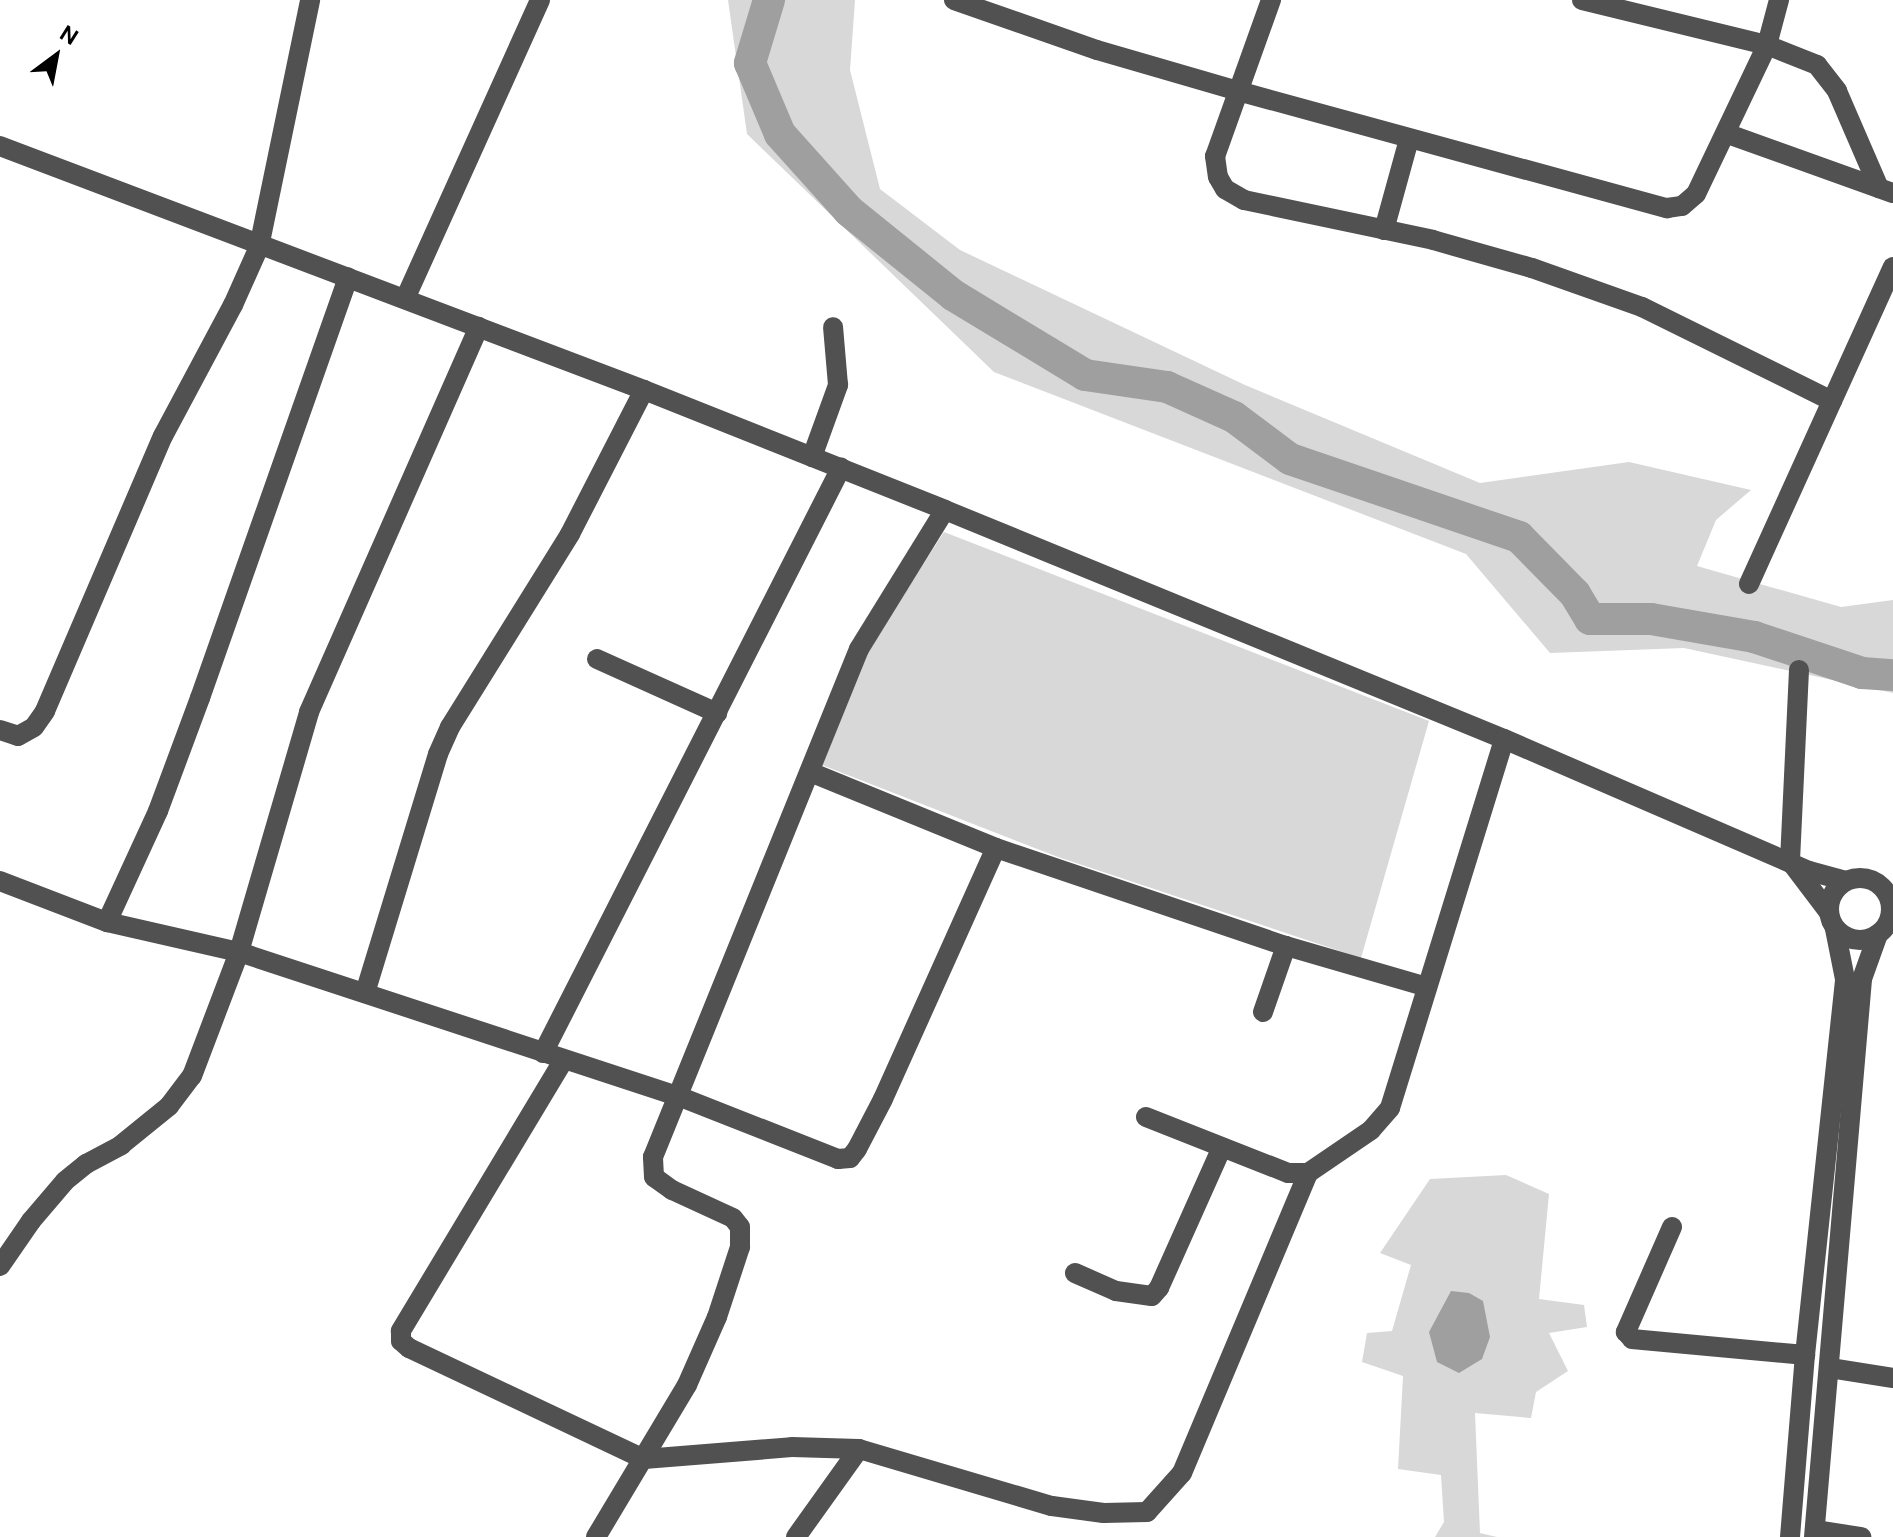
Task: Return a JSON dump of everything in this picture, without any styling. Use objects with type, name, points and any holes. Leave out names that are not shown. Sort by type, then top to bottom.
[{"type":"street","points":[[0,730],[18,736],[34,727],[45,711],[163,436],[233,305],[259,247],[310,0]]},
{"type":"street","points":[[405,299],[540,0]]},
{"type":"street","points":[[954,0],[1097,50],[1409,139],[1667,208],[1682,206],[1696,194],[1728,134],[1767,45],[1779,0]]},
{"type":"street","points":[[1271,0],[1215,156],[1218,177],[1225,189],[1244,200],[1384,230],[1532,268],[1642,307],[1832,401]]},
{"type":"street","points":[[1582,0],[1767,45],[1817,65],[1828,75],[1886,190]]},
{"type":"street","points":[[1728,134],[1886,190]]},
{"type":"street","points":[[1384,230],[1409,139]]},
{"type":"street","points":[[0,146],[259,247],[348,277],[644,390],[841,468],[1504,739],[1825,878],[1846,881],[1866,878],[1888,886],[1892,909],[1878,934],[1862,979],[1814,1534],[1861,1537]]},
{"type":"street","points":[[1749,584],[1893,267]]},
{"type":"street","points":[[107,922],[158,811],[348,277]]},
{"type":"street","points":[[0,1266],[31,1221],[65,1181],[86,1164],[121,1145],[169,1106],[192,1076],[239,952],[309,712],[479,327]]},
{"type":"street","points":[[812,457],[838,385],[833,327]]},
{"type":"street","points":[[365,993],[438,754],[450,727],[570,534],[644,390]]},
{"type":"street","points":[[543,1053],[841,468]]},
{"type":"street","points":[[596,1537],[687,1385],[717,1317],[740,1247],[740,1227],[733,1218],[672,1190],[654,1177],[653,1157],[859,649],[945,510]]},
{"type":"street","points":[[597,659],[717,713]]},
{"type":"street","points":[[1799,670],[1790,861],[1842,935],[1860,940],[1878,934]]},
{"type":"street","points":[[563,1061],[401,1331],[401,1341],[409,1348],[644,1459],[792,1447],[859,1449],[1052,1506],[1104,1513],[1147,1512],[1182,1473],[1308,1173],[1371,1130],[1390,1108],[1504,739]]},
{"type":"street","points":[[810,772],[996,848],[1286,946],[1427,987]]},
{"type":"street","points":[[0,881],[107,922],[239,952],[563,1061],[678,1096],[838,1159],[850,1158],[883,1099],[996,848]]},
{"type":"street","points":[[1790,1537],[1805,1355],[1845,979],[1832,920],[1832,893],[1846,881]]},
{"type":"street","points":[[1263,1012],[1286,946]]},
{"type":"street","points":[[1146,1117],[1288,1173],[1308,1173]]},
{"type":"street","points":[[1075,1273],[1116,1291],[1152,1296],[1159,1288],[1222,1147]]},
{"type":"street","points":[[1672,1227],[1626,1332],[1632,1339],[1805,1355]]},
{"type":"street","points":[[1830,1368],[1893,1378]]},
{"type":"street","points":[[796,1537],[859,1449]]},
{"type":"shaded area","points":[[728,0],[855,0],[850,70],[880,189],[960,250],[1245,385],[1480,483],[1629,462],[1751,490],[1716,520],[1697,566],[1841,607],[1893,600],[1893,693],[1684,648],[1550,653],[1466,554],[994,372],[747,134]]},
{"type":"shaded area","points":[[944,532],[1429,721],[1361,958],[1058,857],[822,765],[866,653]]},
{"type":"shaded area","points":[[1506,1175],[1549,1194],[1539,1299],[1584,1305],[1587,1327],[1549,1333],[1568,1371],[1536,1392],[1531,1418],[1475,1413],[1480,1533],[1497,1537],[1435,1537],[1444,1522],[1441,1475],[1398,1469],[1403,1376],[1362,1362],[1367,1333],[1392,1331],[1411,1265],[1380,1253],[1430,1179]]},
{"type":"shaded area","points":[[1451,1291],[1469,1293],[1483,1301],[1490,1337],[1482,1359],[1459,1373],[1437,1362],[1429,1332]]},
{"type":"waterway","points":[[769,0],[750,63],[780,134],[849,211],[953,295],[1085,375],[1167,387],[1234,417],[1290,459],[1519,537],[1575,594],[1590,619],[1651,619],[1754,637],[1862,673],[1893,675]]}]
